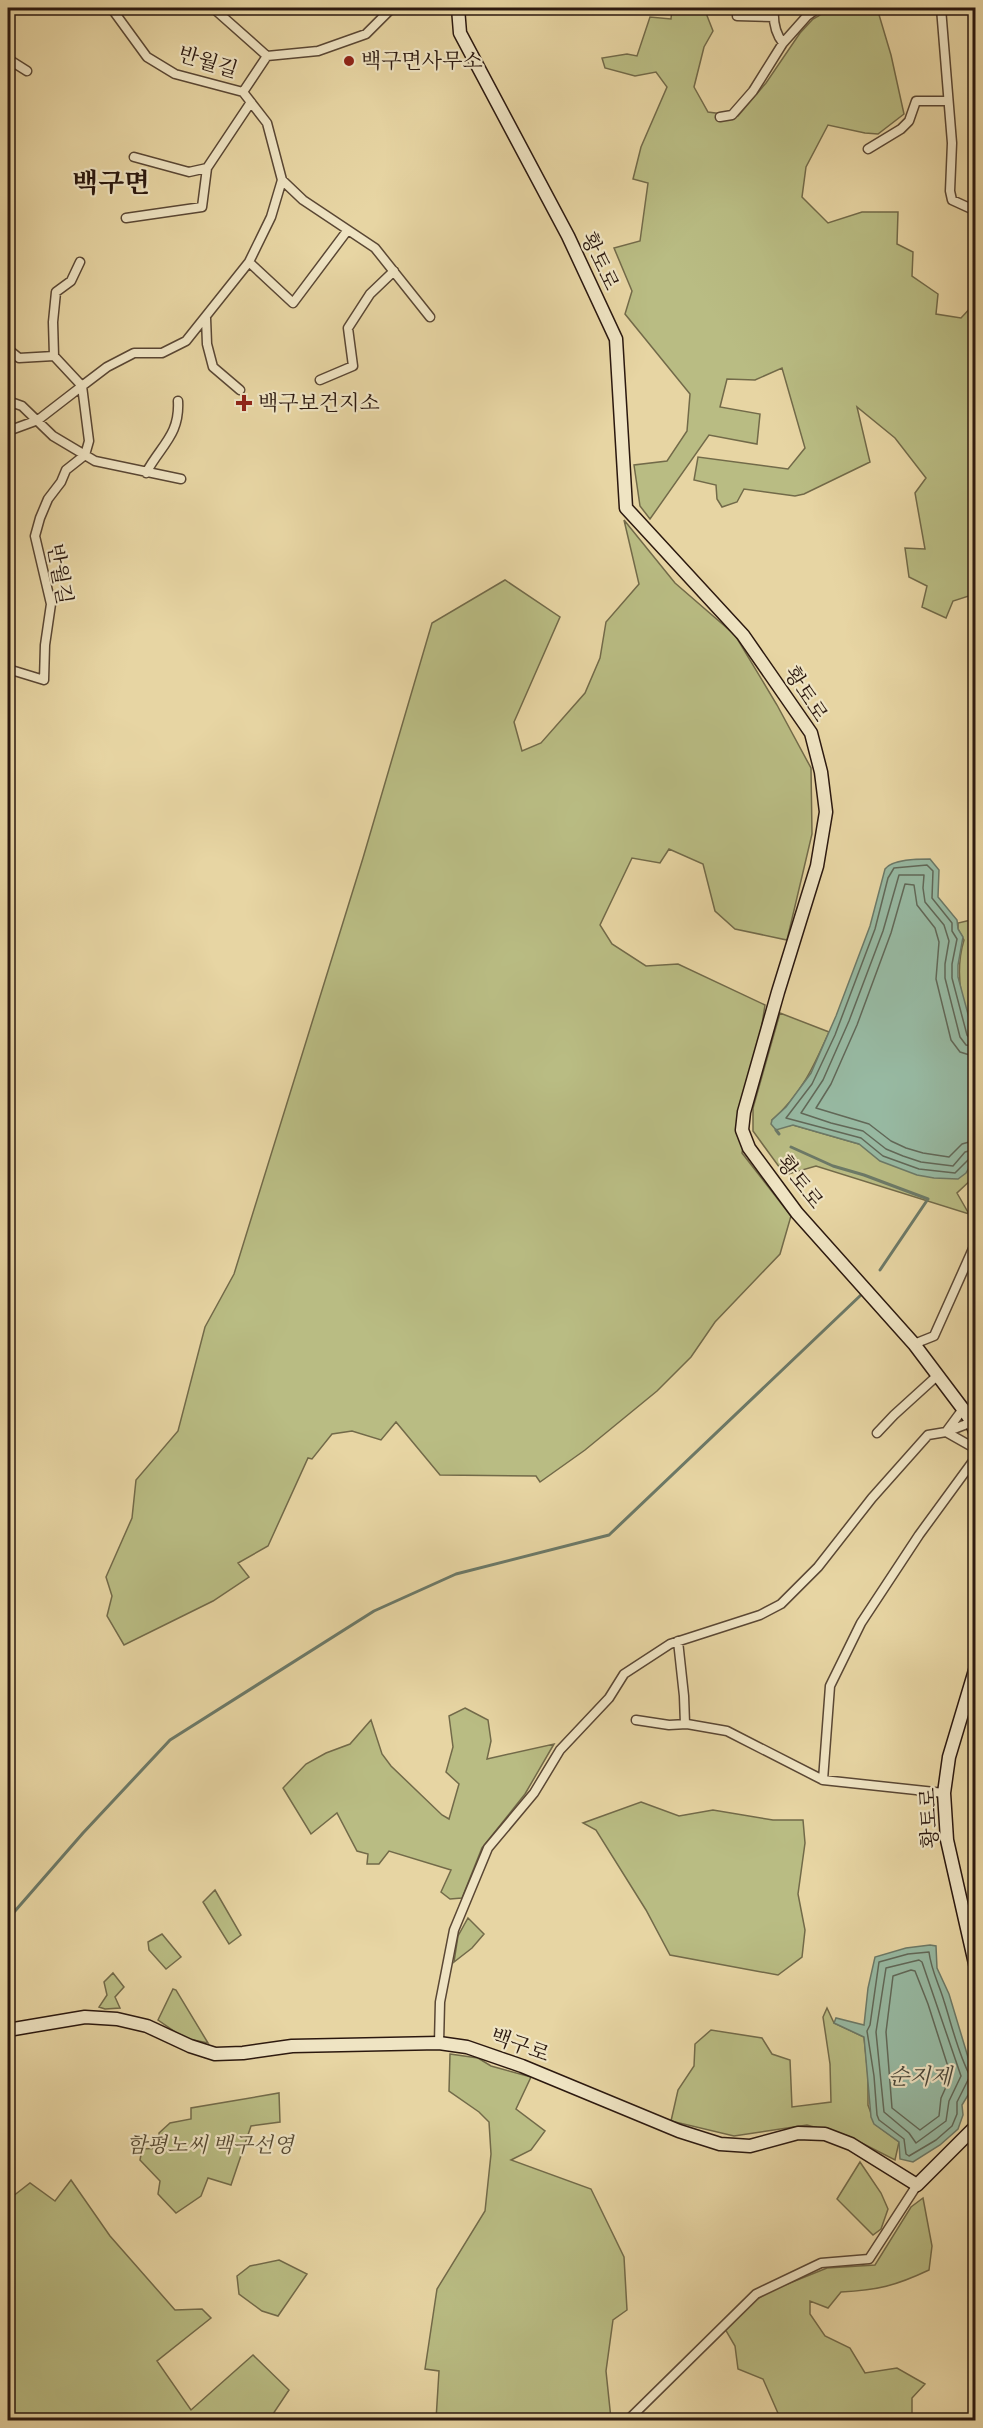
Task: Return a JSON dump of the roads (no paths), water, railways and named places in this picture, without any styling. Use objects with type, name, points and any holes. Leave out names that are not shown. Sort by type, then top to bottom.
[{"type":"main road","name":"황토로","points":[[458,8],[460,33],[568,236],[616,339],[626,508],[742,634],[811,733],[821,772],[826,812],[818,866],[778,992],[744,1112],[742,1130],[749,1148],[797,1213],[914,1344],[938,1375],[972,1422],[975,1436]]},
{"type":"main road","name":"황토로","points":[[975,1667],[949,1757],[944,1793],[947,1840],[975,1968]]},
{"type":"main road","name":"백구로","points":[[8,2030],[85,2017],[117,2019],[147,2026],[190,2046],[215,2054],[243,2053],[292,2046],[439,2043],[466,2047],[522,2066],[680,2131],[720,2144],[750,2146],[798,2133],[825,2134],[851,2144],[917,2185]]},
{"type":"main road","points":[[917,2185],[975,2126]]},
{"type":"street","name":"반월길","points":[[105,8],[112,9],[147,57],[175,74],[243,92],[267,123],[282,180]]},
{"type":"street","points":[[213,8],[267,56],[318,51],[366,34],[392,8]]},
{"type":"street","points":[[720,117],[732,115],[753,91],[783,43],[807,16],[818,8]]},
{"type":"street","points":[[941,8],[952,143],[950,191],[952,200],[975,211]]},
{"type":"street","points":[[737,16],[774,12],[778,36],[783,43]]},
{"type":"street","points":[[243,92],[267,56]]},
{"type":"street","points":[[8,59],[27,71]]},
{"type":"street","points":[[868,149],[901,129],[909,121],[916,101],[947,101]]},
{"type":"street","name":"반월길","points":[[126,218],[202,207],[207,168],[251,102]]},
{"type":"street","points":[[134,158],[189,172],[207,168]]},
{"type":"street","points":[[8,431],[38,420],[107,367],[134,353],[162,353],[186,341],[249,262],[271,218],[282,180],[303,200],[375,248],[430,317]]},
{"type":"street","points":[[249,262],[293,303],[347,231]]},
{"type":"street","points":[[80,262],[71,281],[56,292],[53,322],[54,356],[82,386],[89,441],[85,455]]},
{"type":"street","points":[[320,380],[353,366],[348,328],[370,294],[394,271]]},
{"type":"street","points":[[206,318],[207,344],[213,367],[240,390]]},
{"type":"street","points":[[8,350],[19,358],[54,356]]},
{"type":"street","points":[[8,401],[22,406],[53,436],[95,461],[181,479]]},
{"type":"street","points":[[146,473],[173,434],[179,418],[178,401]]},
{"type":"street","name":"반월길","points":[[8,669],[44,680],[45,645],[51,604],[35,536],[48,499],[61,482],[66,470],[85,455]]},
{"type":"street","points":[[914,1344],[934,1336],[975,1242]]},
{"type":"street","points":[[877,1433],[938,1375]]},
{"type":"street","points":[[946,1432],[963,1409]]},
{"type":"street","points":[[439,2043],[440,2002],[454,1930],[488,1848],[534,1793],[560,1750],[609,1698],[624,1674],[670,1644],[760,1615],[781,1604],[818,1567],[872,1498],[928,1436],[972,1422]]},
{"type":"street","points":[[946,1432],[975,1449]]},
{"type":"street","points":[[823,1780],[830,1686],[861,1623],[975,1456]]},
{"type":"street","points":[[678,1641],[685,1724]]},
{"type":"street","points":[[636,1720],[669,1725],[685,1724],[727,1731],[823,1780],[944,1793]]},
{"type":"street","points":[[628,2421],[756,2294],[820,2263],[869,2259],[917,2185]]},
{"type":"water","points":[[930,859],[939,870],[938,897],[957,920],[958,929],[963,937],[958,977],[975,1040],[975,1158],[966,1173],[958,1179],[917,1175],[880,1161],[859,1144],[793,1125],[776,1130],[771,1124],[811,1073],[836,1016],[870,926],[885,869],[899,861]]},
{"type":"water","name":"순지제","points":[[936,1946],[937,1968],[949,1994],[974,2077],[970,2092],[962,2105],[963,2115],[958,2129],[940,2145],[913,2162],[900,2159],[899,2142],[874,2124],[871,2117],[864,2037],[834,2023],[836,2018],[864,2025],[868,1988],[875,1957],[906,1948]]},
{"type":"waterway","points":[[776,1130],[779,1134]]},
{"type":"waterway","points":[[791,1147],[833,1166],[928,1199],[880,1270]]},
{"type":"waterway","points":[[8,1919],[83,1833],[170,1740],[374,1611],[456,1574],[609,1535],[862,1294]]},
{"type":"place","name":"백구면사무소","points":[[349,61]]},
{"type":"place","name":"백구보건지소","points":[[244,403]]},
{"type":"district","name":"백구면","points":[[111,182]]},
{"type":"park label","name":"함평노씨 백구선영","points":[[210,2145]]}]
